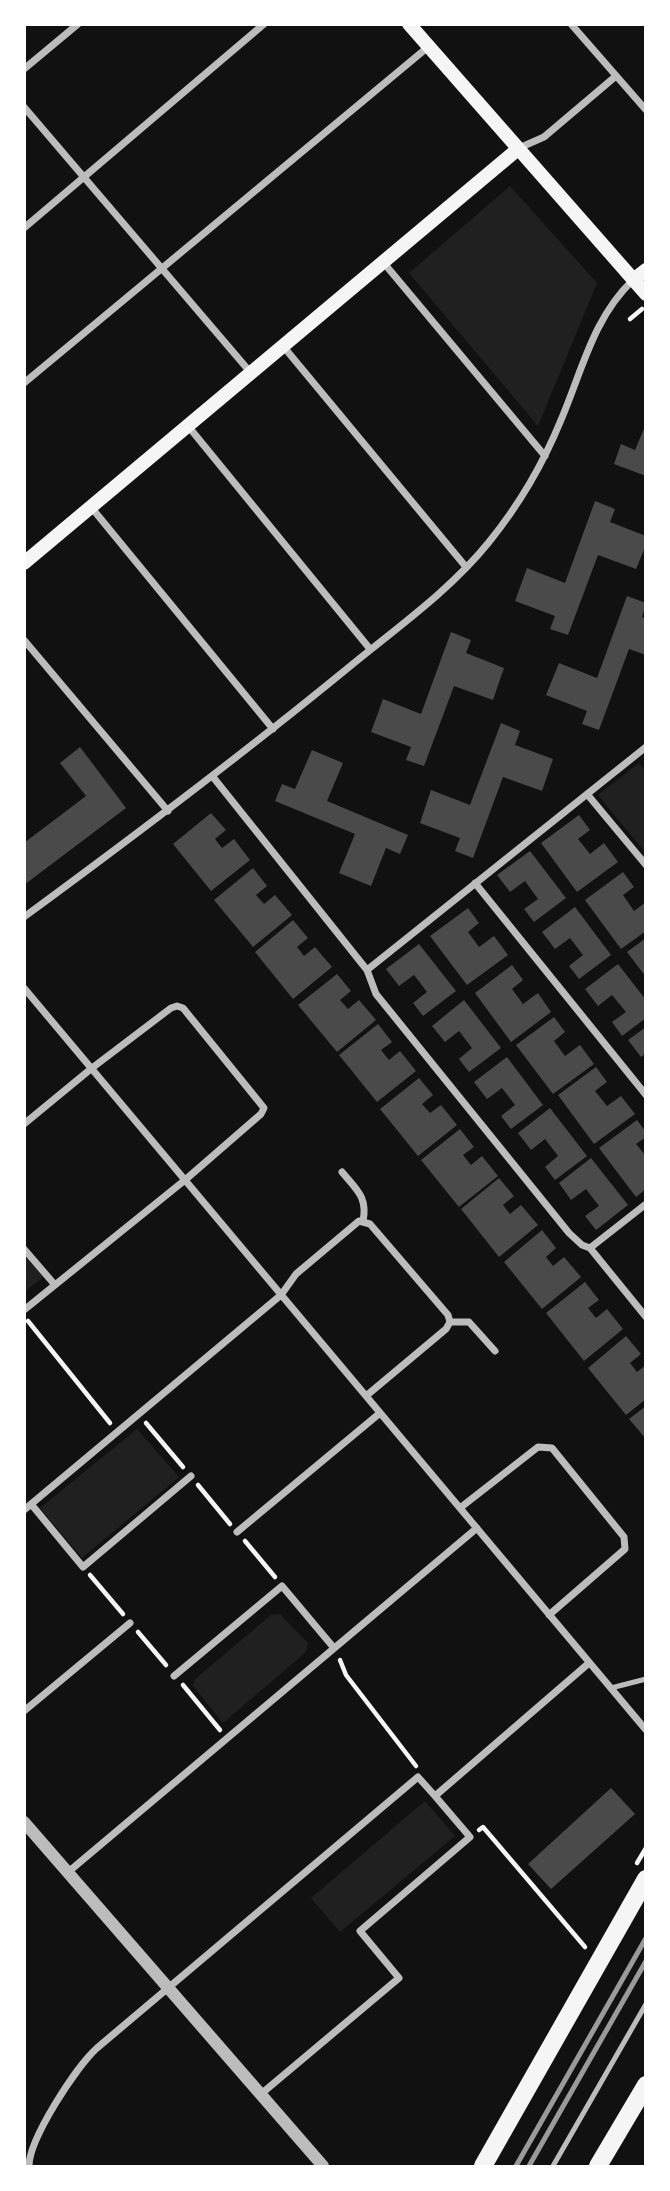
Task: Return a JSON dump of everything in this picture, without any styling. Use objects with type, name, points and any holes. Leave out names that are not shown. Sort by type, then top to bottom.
[{"type":"main road","points":[[409,24],[646,294]]},
{"type":"main road","points":[[24,563],[518,149]]},
{"type":"main road","points":[[633,280],[646,270]]},
{"type":"main road","points":[[483,2166],[646,1880]]},
{"type":"main road","points":[[598,2166],[646,2085]]},
{"type":"street","points":[[24,69],[78,24]]},
{"type":"street","points":[[24,228],[264,24]]},
{"type":"street","points":[[570,24],[646,110]]},
{"type":"street","points":[[24,383],[428,47]]},
{"type":"street","points":[[518,149],[544,138],[616,76]]},
{"type":"street","points":[[24,107],[251,373]]},
{"type":"street","points":[[383,262],[545,456]]},
{"type":"street","points":[[24,917],[213,777],[466,567],[506,520],[545,456],[599,323],[620,292],[633,280]]},
{"type":"street","points":[[283,346],[466,567]]},
{"type":"street","points":[[188,426],[370,649]]},
{"type":"street","points":[[91,507],[273,729]]},
{"type":"street","points":[[24,640],[168,811]]},
{"type":"street","points":[[367,970],[587,794],[644,752]]},
{"type":"street","points":[[213,777],[367,970],[372,988],[385,1005],[569,1233],[582,1245],[590,1248],[646,1317]]},
{"type":"street","points":[[587,794],[646,865]]},
{"type":"street","points":[[475,883],[646,1095]]},
{"type":"street","points":[[24,988],[645,1728]]},
{"type":"street","points":[[24,1124],[92,1068],[177,1006],[183,1008],[264,1108],[261,1114],[185,1180],[24,1310]]},
{"type":"street","points":[[342,1172],[364,1200],[363,1221]]},
{"type":"street","points":[[590,1248],[646,1204]]},
{"type":"street","points":[[191,1476],[83,1567],[28,1507],[281,1294],[296,1274],[355,1223],[363,1221],[379,1234],[448,1315],[450,1322],[446,1329],[366,1396]]},
{"type":"street","points":[[24,1249],[55,1284]]},
{"type":"street","points":[[450,1322],[464,1321],[472,1324],[495,1351]]},
{"type":"street","points":[[237,1532],[380,1413]]},
{"type":"street","points":[[460,1508],[538,1447],[552,1448],[624,1537],[626,1543],[625,1549],[549,1615]]},
{"type":"street","points":[[67,1873],[477,1528]]},
{"type":"street","points":[[174,1676],[282,1586],[334,1648]]},
{"type":"street","points":[[24,1711],[130,1623]]},
{"type":"street","points":[[435,1796],[589,1663]]},
{"type":"street","points":[[29,2166],[33,2146],[81,2064],[114,2032],[418,1777],[470,1838],[360,1931],[398,1978],[261,2094]]},
{"type":"street","points":[[24,1822],[323,2166]]},
{"type":"lane","points":[[611,1688],[646,1679]]},
{"type":"lane","points":[[553,2166],[646,2004]]},
{"type":"path","points":[[629,318],[646,306]]},
{"type":"path","points":[[24,1316],[117,1432]]},
{"type":"path","points":[[139,1414],[282,1586]]},
{"type":"path","points":[[334,1648],[346,1675],[416,1763],[418,1777]]},
{"type":"path","points":[[174,1676],[227,1738]]},
{"type":"path","points":[[470,1838],[483,1827],[597,1965]]},
{"type":"shaded area","points":[[510,186],[597,283],[538,426],[409,273]]},
{"type":"shaded area","points":[[639,763],[645,771],[645,852],[598,795]]},
{"type":"shaded area","points":[[24,1256],[43,1277],[25,1292],[24,1292]]},
{"type":"shaded area","points":[[137,1429],[179,1477],[82,1558],[40,1508]]},
{"type":"shaded area","points":[[280,1614],[308,1643],[306,1652],[223,1723],[193,1686],[195,1679],[271,1615]]},
{"type":"shaded area","points":[[425,1801],[455,1836],[340,1932],[311,1898]]},
{"type":"building","points":[[646,424],[646,476],[614,464],[621,444],[635,450]]},
{"type":"building","points":[[595,501],[615,509],[610,522],[646,536],[646,545],[636,569],[598,555],[568,635],[550,629],[555,616],[515,601],[527,568],[565,583]]},
{"type":"building","points":[[627,596],[646,603],[642,617],[646,619],[646,655],[629,649],[599,730],[582,724],[587,711],[546,695],[559,663],[597,678]]},
{"type":"building","points":[[451,632],[471,640],[466,653],[504,668],[493,700],[454,686],[424,766],[406,760],[411,747],[371,732],[383,699],[421,714]]},
{"type":"building","points":[[501,723],[520,731],[515,745],[553,759],[542,791],[503,777],[473,858],[455,851],[460,838],[420,823],[431,790],[470,805]]},
{"type":"building","points":[[80,747],[126,808],[24,885],[24,843],[86,796],[60,763]]},
{"type":"building","points":[[312,750],[343,763],[327,801],[408,835],[400,854],[386,848],[371,886],[339,873],[355,834],[275,801],[282,784],[295,789]]},
{"type":"building","points":[[211,813],[226,830],[215,839],[222,848],[234,839],[250,860],[211,891],[173,844]]},
{"type":"building","points":[[579,815],[590,830],[578,839],[590,854],[604,843],[618,862],[577,892],[541,843]]},
{"type":"building","points":[[530,851],[566,898],[534,922],[524,909],[538,899],[525,881],[510,892],[497,875]]},
{"type":"building","points":[[253,868],[267,886],[256,895],[264,904],[275,895],[292,915],[253,947],[214,900]]},
{"type":"building","points":[[623,872],[634,887],[623,895],[634,911],[646,902],[646,931],[621,949],[585,900]]},
{"type":"building","points":[[575,907],[611,955],[579,979],[569,966],[583,955],[570,938],[555,949],[542,932]]},
{"type":"building","points":[[468,908],[479,923],[468,932],[479,947],[494,936],[508,955],[467,985],[430,936]]},
{"type":"building","points":[[293,920],[308,938],[297,947],[304,956],[315,947],[332,967],[293,999],[255,952]]},
{"type":"building","points":[[646,938],[646,977],[627,952]]},
{"type":"building","points":[[419,944],[456,991],[423,1016],[413,1003],[427,992],[414,975],[399,986],[386,969]]},
{"type":"building","points":[[618,964],[646,1000],[646,1018],[622,1036],[612,1022],[626,1012],[612,995],[598,1006],[585,989]]},
{"type":"building","points":[[512,965],[523,980],[512,989],[523,1004],[538,993],[551,1012],[511,1042],[475,993]]},
{"type":"building","points":[[337,974],[351,991],[340,1000],[348,1009],[359,1000],[376,1020],[337,1052],[298,1005]]},
{"type":"building","points":[[464,1000],[501,1048],[469,1072],[459,1059],[472,1048],[459,1031],[445,1042],[432,1026]]},
{"type":"building","points":[[554,1017],[565,1032],[554,1041],[565,1056],[580,1045],[594,1064],[553,1094],[516,1045]]},
{"type":"building","points":[[378,1024],[392,1042],[381,1050],[389,1060],[400,1051],[416,1071],[377,1102],[339,1055]]},
{"type":"building","points":[[646,1027],[646,1053],[641,1057],[628,1040]]},
{"type":"building","points":[[507,1057],[543,1105],[511,1129],[501,1116],[515,1105],[502,1088],[487,1099],[474,1082]]},
{"type":"building","points":[[596,1067],[607,1082],[595,1091],[607,1106],[621,1096],[635,1114],[594,1144],[558,1095]]},
{"type":"building","points":[[419,1078],[433,1095],[422,1104],[430,1113],[441,1105],[457,1125],[418,1156],[380,1109]]},
{"type":"building","points":[[550,1108],[587,1156],[555,1180],[545,1167],[558,1156],[545,1139],[531,1150],[518,1133]]},
{"type":"building","points":[[637,1120],[646,1132],[646,1137],[636,1144],[646,1156],[646,1189],[636,1197],[599,1148]]},
{"type":"building","points":[[460,1129],[474,1147],[463,1155],[471,1165],[482,1156],[498,1176],[459,1207],[421,1160]]},
{"type":"building","points":[[591,1158],[628,1205],[596,1230],[585,1216],[599,1206],[586,1189],[571,1200],[559,1183]]},
{"type":"building","points":[[499,1178],[514,1196],[503,1205],[510,1214],[521,1205],[538,1225],[499,1257],[461,1209]]},
{"type":"building","points":[[542,1230],[556,1248],[546,1257],[553,1266],[564,1257],[581,1277],[542,1309],[504,1262]]},
{"type":"building","points":[[585,1282],[599,1300],[588,1308],[596,1318],[607,1309],[623,1329],[584,1361],[546,1313]]},
{"type":"building","points":[[626,1336],[641,1354],[630,1363],[637,1372],[646,1365],[646,1399],[626,1415],[588,1368]]},
{"type":"building","points":[[646,1406],[646,1439],[629,1419]]},
{"type":"building","points":[[611,1788],[635,1814],[551,1889],[528,1864]]},
{"type":"railway","points":[[516,2166],[646,1938]]},
{"type":"railway","points":[[529,2166],[646,1961]]}]
